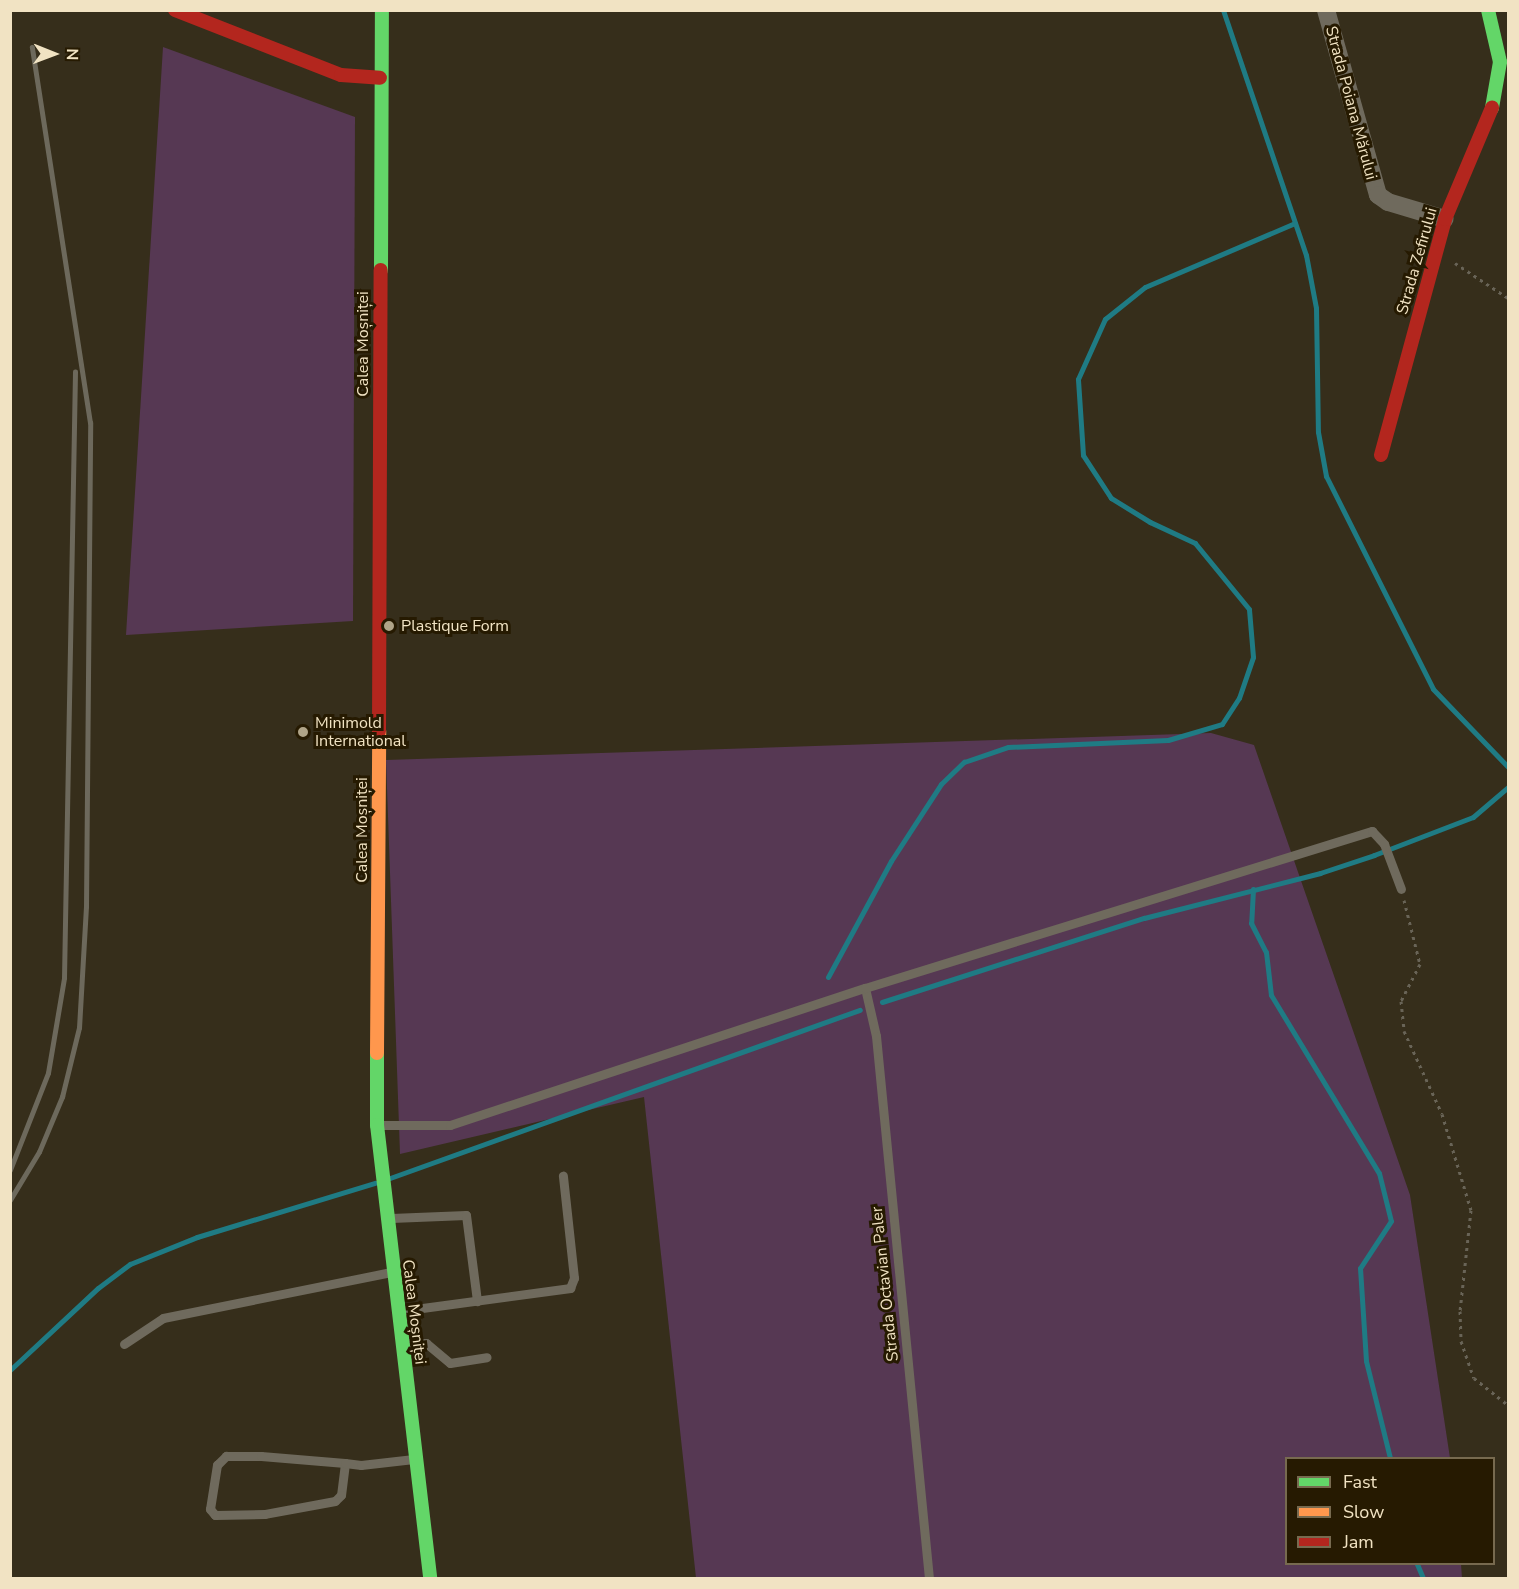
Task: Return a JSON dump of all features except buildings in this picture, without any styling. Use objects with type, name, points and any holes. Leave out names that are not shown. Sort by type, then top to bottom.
[{"type":"street","points":[[175,10],[341,75],[380,78]]},
{"type":"street","name":"Calea Moșniței","points":[[382,10],[378,1162],[430,1578]]},
{"type":"street","name":"Strada Poiana Mărului","points":[[1326,10],[1378,195],[1388,202],[1445,219]]},
{"type":"street","name":"Strada Zefirului","points":[[1381,455],[1445,219],[1486,127],[1499,81],[1499,53],[1488,10]]},
{"type":"lane","points":[[377,1125],[450,1125],[865,988],[1372,831],[1384,844],[1401,889]]},
{"type":"lane","name":"Strada Octavian Paler","points":[[865,988],[876,1036],[929,1578]]},
{"type":"lane","points":[[398,1311],[570,1288],[574,1283],[562,1176]]},
{"type":"lane","points":[[385,1219],[466,1215],[477,1301]]},
{"type":"lane","points":[[124,1344],[163,1318],[392,1272]]},
{"type":"lane","points":[[402,1343],[426,1344],[450,1363],[487,1357]]},
{"type":"lane","points":[[345,1463],[341,1495],[335,1501],[266,1514],[215,1515],[208,1503],[217,1465],[226,1456],[345,1463],[371,1465],[416,1458]]},
{"type":"path","points":[[1436,251],[1509,298]]},
{"type":"path","points":[[1401,889],[1420,964],[1401,1001],[1404,1031],[1442,1114],[1471,1210],[1460,1311],[1461,1341],[1474,1378],[1509,1405]]},
{"type":"shaded area","points":[[163,47],[355,117],[353,621],[126,635]]},
{"type":"shaded area","points":[[1211,733],[1254,745],[1410,1195],[1450,1457],[1285,1457],[1285,1565],[1461,1565],[1462,1578],[696,1578],[644,1097],[400,1154],[386,760]]},
{"type":"waterway","points":[[1223,10],[1306,255],[1316,308],[1318,432],[1326,476],[1433,689],[1508,767]]},
{"type":"waterway","points":[[828,977],[891,861],[941,784],[964,762],[1008,747],[1168,740],[1222,724],[1239,698],[1253,657],[1249,609],[1195,543],[1150,522],[1111,498],[1083,455],[1078,379],[1105,319],[1145,287],[1295,223]]},
{"type":"waterway","points":[[882,1002],[1144,918],[1320,873],[1374,855],[1473,817],[1508,787]]},
{"type":"waterway","points":[[1253,889],[1251,923],[1266,952],[1271,995],[1379,1173],[1391,1221],[1360,1268],[1366,1361],[1390,1457]]},
{"type":"waterway","points":[[390,1178],[860,1010]]},
{"type":"waterway","points":[[10,1370],[98,1288],[130,1264],[197,1237],[375,1183]]},
{"type":"waterway","points":[[1417,1565],[1423,1578]]},
{"type":"railway","points":[[10,1200],[39,1152],[62,1097],[79,1028],[86,907],[90,423],[32,47]]},
{"type":"railway","points":[[10,1170],[48,1073],[64,978],[75,372]]},
{"type":"traffic: fast","points":[[381,270],[382,10]]},
{"type":"traffic: fast","points":[[1488,10],[1500,62],[1492,108]]},
{"type":"traffic: fast","points":[[377,1053],[377,1125],[430,1578]]},
{"type":"traffic: slow","points":[[377,1053],[379,731]]},
{"type":"traffic: jam","points":[[175,10],[341,75],[380,78]]},
{"type":"traffic: jam","points":[[1381,455],[1445,219],[1492,108]]},
{"type":"traffic: jam","points":[[379,731],[381,270]]},
{"type":"place","name":"Plastique Form","points":[[389,626]]},
{"type":"place","name":"Minimold International","points":[[303,732]]}]
